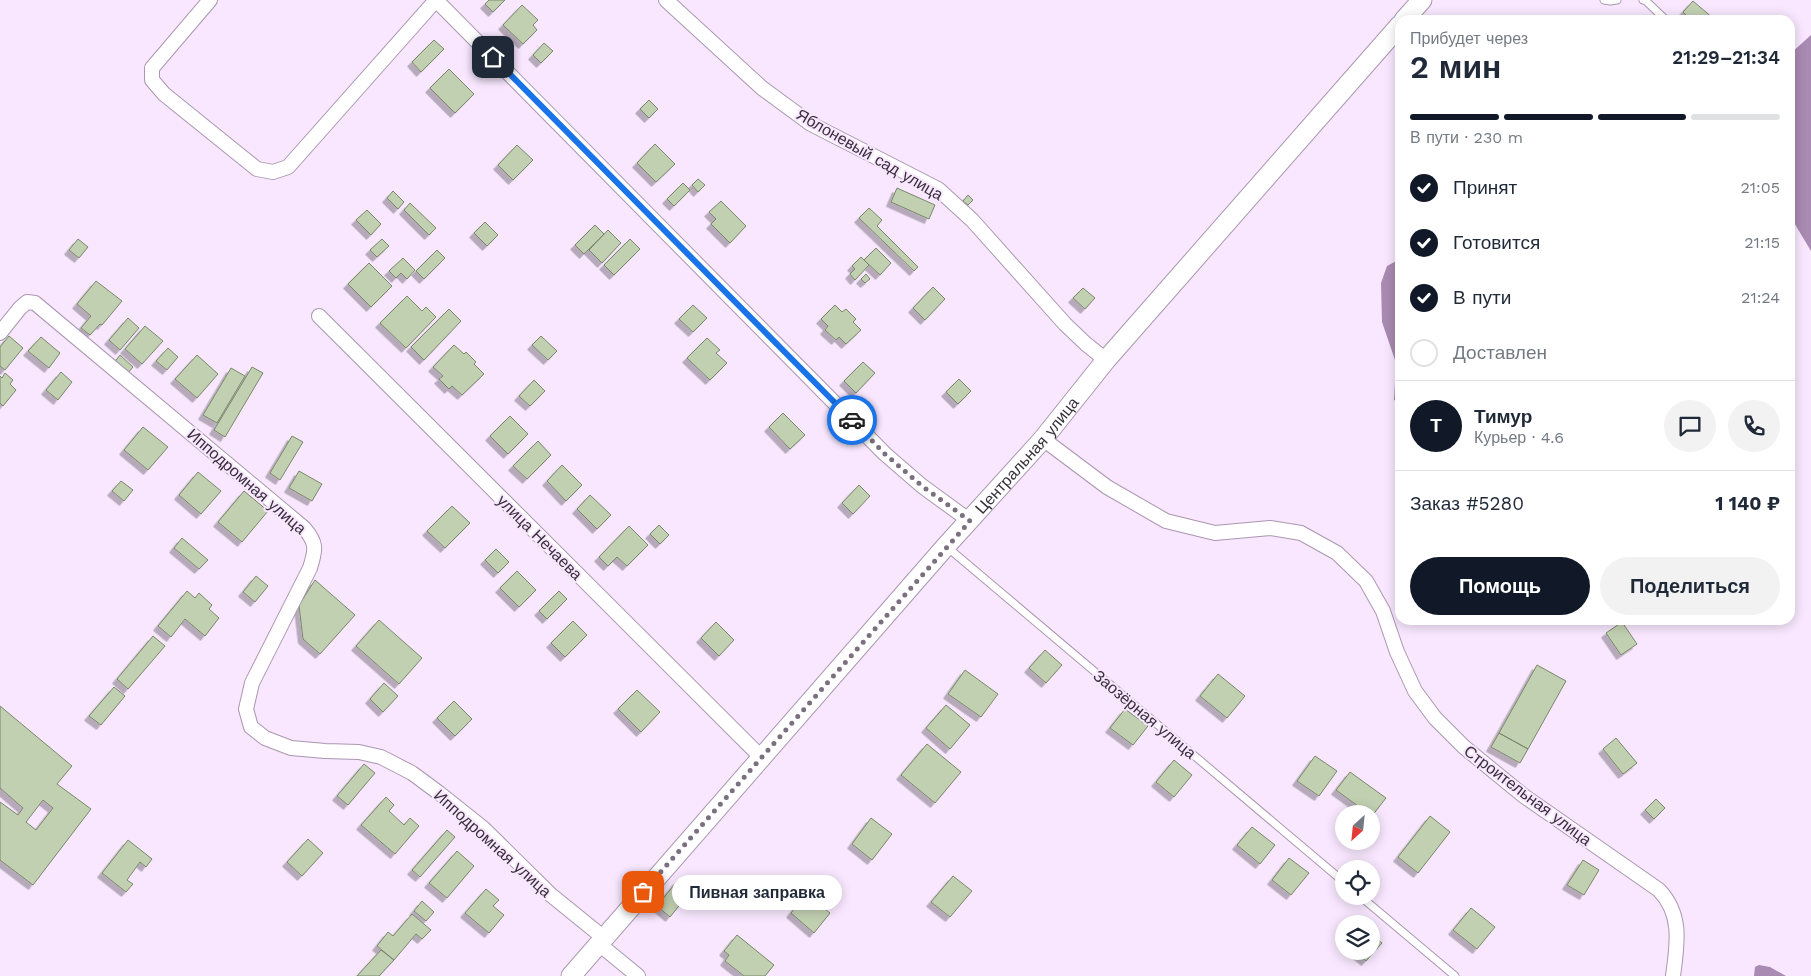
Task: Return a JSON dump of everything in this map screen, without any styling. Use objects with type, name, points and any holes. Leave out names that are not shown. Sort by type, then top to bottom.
[{"type":"street","points":[[210,0],[152,68],[152,80],[164,94],[257,169],[273,172],[288,167],[436,0],[885,454],[922,486],[970,521]]},
{"type":"street","name":"Яблоневый сад улица","points":[[666,0],[762,88],[811,124],[938,189],[972,220],[1065,324],[1106,360]]},
{"type":"street","points":[[1408,15],[1422,0]]},
{"type":"street","name":"Центральная улица","points":[[571,976],[946,546],[1043,439],[1106,360],[1395,31]]},
{"type":"street","name":"Ипподромная улица","points":[[0,333],[27,302],[35,303],[304,528],[313,539],[315,552],[310,568],[252,683],[246,709],[251,727],[266,738],[292,748],[325,752],[359,752],[380,757],[412,773],[439,792],[482,828],[551,896],[601,941]]},
{"type":"street","name":"улица Нечаева","points":[[319,316],[761,757]]},
{"type":"street","name":"Строительная улица","points":[[1043,439],[1107,486],[1166,521],[1215,533],[1270,528],[1301,533],[1337,553],[1366,581],[1383,611],[1397,652],[1414,691],[1436,718],[1464,747],[1524,796],[1659,890],[1668,900],[1675,917],[1678,941],[1673,976]]},
{"type":"street","points":[[601,941],[638,976]]},
{"type":"lane","points":[[1604,0],[1617,0]]},
{"type":"lane","points":[[1643,0],[1661,15]]},
{"type":"lane","name":"Заозёрная улица","points":[[946,546],[1335,874]]},
{"type":"lane","points":[[1371,905],[1455,976]]},
{"type":"shaded area","points":[[1811,35],[1811,251],[1795,224],[1795,49]]},
{"type":"shaded area","points":[[1395,262],[1395,360],[1382,322],[1381,283],[1387,266]]},
{"type":"shaded area","points":[[1759,965],[1770,967],[1786,976],[1754,976],[1755,967]]},
{"type":"building","points":[[489,0],[505,0],[493,12],[485,4]]},
{"type":"building","points":[[1693,1],[1709,15],[1686,15],[1683,12]]},
{"type":"building","points":[[522,5],[538,20],[533,25],[537,30],[523,44],[503,25]]},
{"type":"building","points":[[434,40],[444,49],[421,72],[412,62]]},
{"type":"building","points":[[544,43],[553,51],[541,63],[533,55]]},
{"type":"building","points":[[449,69],[474,94],[455,113],[430,88]]},
{"type":"building","points":[[649,100],[658,109],[649,118],[640,109]]},
{"type":"building","points":[[655,144],[675,164],[656,182],[637,163]]},
{"type":"building","points":[[517,145],[533,160],[513,180],[498,165]]},
{"type":"building","points":[[698,179],[705,185],[698,192],[692,185]]},
{"type":"building","points":[[683,183],[690,190],[674,206],[667,199]]},
{"type":"building","points":[[897,188],[935,205],[929,219],[891,202]]},
{"type":"building","points":[[393,191],[404,202],[398,209],[387,198]]},
{"type":"building","points":[[968,195],[973,200],[968,205],[963,201]]},
{"type":"building","points":[[721,201],[746,226],[730,243],[711,224],[716,219],[709,212]]},
{"type":"building","points":[[410,203],[436,228],[429,235],[404,210]]},
{"type":"building","points":[[869,208],[882,220],[877,226],[918,267],[914,271],[859,218]]},
{"type":"building","points":[[367,210],[381,224],[371,235],[356,220]]},
{"type":"building","points":[[485,222],[498,235],[487,246],[474,233]]},
{"type":"building","points":[[595,225],[604,234],[584,254],[575,245]]},
{"type":"building","points":[[608,230],[621,243],[602,263],[589,250]]},
{"type":"building","points":[[78,239],[88,247],[79,258],[69,250]]},
{"type":"building","points":[[382,239],[389,246],[377,257],[370,250]]},
{"type":"building","points":[[630,239],[640,249],[614,275],[604,265]]},
{"type":"building","points":[[876,248],[891,263],[880,275],[864,260]]},
{"type":"building","points":[[437,250],[445,258],[424,279],[416,271]]},
{"type":"building","points":[[861,257],[869,265],[855,280],[850,274],[855,269],[852,266]]},
{"type":"building","points":[[403,258],[415,270],[407,279],[401,273],[396,278],[389,271]]},
{"type":"building","points":[[369,263],[392,286],[371,307],[348,284]]},
{"type":"building","points":[[866,274],[870,279],[865,283],[861,279]]},
{"type":"building","points":[[96,281],[122,301],[102,325],[100,324],[90,335],[81,328],[91,316],[77,304]]},
{"type":"building","points":[[933,287],[945,299],[925,320],[913,308]]},
{"type":"building","points":[[1083,288],[1095,298],[1085,309],[1073,298]]},
{"type":"building","points":[[407,296],[422,311],[426,307],[436,317],[406,348],[380,323]]},
{"type":"building","points":[[693,305],[707,318],[693,332],[679,319]]},
{"type":"building","points":[[835,305],[842,312],[846,309],[856,319],[853,322],[861,330],[846,344],[839,337],[836,340],[825,330],[828,326],[821,319]]},
{"type":"building","points":[[449,309],[461,321],[424,360],[411,347]]},
{"type":"building","points":[[128,318],[139,328],[120,350],[109,340]]},
{"type":"building","points":[[145,326],[163,341],[142,364],[125,349]]},
{"type":"building","points":[[9,336],[23,348],[5,370],[0,366],[0,347]]},
{"type":"building","points":[[541,336],[557,351],[548,360],[532,345]]},
{"type":"building","points":[[41,337],[60,353],[49,368],[28,351]]},
{"type":"building","points":[[707,338],[720,350],[716,353],[727,363],[710,380],[687,358]]},
{"type":"building","points":[[454,345],[464,354],[466,352],[484,374],[462,395],[452,386],[449,389],[439,379],[443,376],[433,367]]},
{"type":"building","points":[[168,348],[178,357],[167,370],[156,361]]},
{"type":"building","points":[[120,355],[133,367],[127,374],[114,363]]},
{"type":"building","points":[[197,355],[218,374],[197,398],[175,379]]},
{"type":"building","points":[[863,362],[875,373],[856,393],[844,381]]},
{"type":"building","points":[[252,367],[263,373],[225,437],[214,430]]},
{"type":"building","points":[[231,368],[245,376],[217,423],[203,415]]},
{"type":"building","points":[[61,372],[72,382],[58,400],[46,390]]},
{"type":"building","points":[[5,373],[13,380],[10,384],[16,390],[3,406],[0,403],[0,376],[2,378]]},
{"type":"building","points":[[959,379],[971,391],[958,404],[946,392]]},
{"type":"building","points":[[534,380],[545,391],[530,406],[519,396]]},
{"type":"building","points":[[783,413],[805,435],[790,449],[769,427]]},
{"type":"building","points":[[510,416],[528,434],[508,454],[490,436]]},
{"type":"building","points":[[143,427],[168,447],[148,470],[124,450]]},
{"type":"building","points":[[292,436],[303,442],[280,480],[270,473]]},
{"type":"building","points":[[538,441],[551,455],[527,479],[513,466]]},
{"type":"building","points":[[562,465],[582,485],[566,501],[547,481]]},
{"type":"building","points":[[299,471],[322,484],[312,501],[289,488]]},
{"type":"building","points":[[198,472],[221,491],[201,514],[179,495]]},
{"type":"building","points":[[121,481],[133,490],[124,501],[112,491]]},
{"type":"building","points":[[859,485],[870,496],[853,514],[842,503]]},
{"type":"building","points":[[244,491],[268,511],[242,542],[218,522]]},
{"type":"building","points":[[590,495],[611,515],[597,529],[577,509]]},
{"type":"building","points":[[452,506],[470,523],[445,548],[427,531]]},
{"type":"building","points":[[659,525],[669,535],[660,544],[650,534]]},
{"type":"building","points":[[629,526],[648,545],[627,566],[617,557],[608,566],[599,557]]},
{"type":"building","points":[[182,538],[208,560],[199,569],[174,548]]},
{"type":"building","points":[[496,549],[509,562],[498,573],[485,560]]},
{"type":"building","points":[[517,571],[536,590],[519,607],[500,588]]},
{"type":"building","points":[[256,576],[268,586],[255,602],[243,592]]},
{"type":"building","points":[[315,580],[355,615],[320,654],[303,639],[299,605]]},
{"type":"building","points":[[187,591],[195,598],[199,593],[212,605],[209,609],[219,618],[205,636],[185,619],[171,637],[158,626]]},
{"type":"building","points":[[559,591],[567,599],[547,619],[539,611]]},
{"type":"building","points":[[379,620],[422,658],[399,684],[356,646]]},
{"type":"building","points":[[573,621],[587,635],[565,657],[551,643]]},
{"type":"building","points":[[716,622],[734,640],[719,656],[701,638]]},
{"type":"building","points":[[1618,625],[1624,625],[1637,644],[1621,655],[1606,633]]},
{"type":"building","points":[[153,636],[165,646],[128,689],[117,679]]},
{"type":"building","points":[[1045,650],[1062,665],[1046,683],[1029,668]]},
{"type":"building","points":[[1537,665],[1566,681],[1528,749],[1499,733]]},
{"type":"building","points":[[965,670],[998,694],[981,717],[948,694]]},
{"type":"building","points":[[1218,674],[1245,696],[1227,718],[1200,696]]},
{"type":"building","points":[[384,683],[398,696],[383,712],[370,699]]},
{"type":"building","points":[[114,687],[125,696],[101,725],[89,716]]},
{"type":"building","points":[[637,690],[660,712],[641,732],[618,709]]},
{"type":"building","points":[[454,701],[472,719],[455,736],[437,718]]},
{"type":"building","points":[[946,705],[970,725],[950,749],[926,728]]},
{"type":"building","points":[[0,706],[72,766],[57,784],[91,809],[33,885],[0,860],[0,802],[18,815],[23,808],[0,788]],"holes":[[[43,800],[53,808],[36,830],[26,822]]]},
{"type":"building","points":[[1125,709],[1148,726],[1133,745],[1110,728]]},
{"type":"building","points":[[1499,733],[1528,749],[1520,763],[1491,747]]},
{"type":"building","points":[[1616,738],[1637,763],[1623,774],[1603,749]]},
{"type":"building","points":[[927,744],[961,772],[935,803],[901,775]]},
{"type":"building","points":[[1315,756],[1337,771],[1319,796],[1297,781]]},
{"type":"building","points":[[1174,760],[1192,775],[1174,797],[1156,782]]},
{"type":"building","points":[[364,764],[375,773],[348,805],[337,796]]},
{"type":"building","points":[[1350,772],[1386,798],[1380,806],[1357,805],[1336,790]]},
{"type":"building","points":[[386,797],[394,805],[389,811],[404,825],[410,818],[419,826],[395,854],[361,825]]},
{"type":"building","points":[[1656,799],[1665,808],[1654,819],[1645,810]]},
{"type":"building","points":[[1430,816],[1450,832],[1418,873],[1398,857]]},
{"type":"building","points":[[871,818],[892,834],[872,860],[852,844]]},
{"type":"building","points":[[1252,827],[1275,845],[1260,864],[1237,845]]},
{"type":"building","points":[[447,830],[455,837],[420,877],[412,870]]},
{"type":"building","points":[[308,839],[323,853],[302,876],[287,862]]},
{"type":"building","points":[[128,840],[152,859],[146,867],[140,862],[127,880],[133,884],[126,892],[102,873]]},
{"type":"building","points":[[457,851],[474,866],[447,898],[429,883]]},
{"type":"building","points":[[1289,858],[1309,873],[1291,895],[1272,880]]},
{"type":"building","points":[[1583,860],[1599,870],[1584,895],[1567,885]]},
{"type":"building","points":[[953,876],[972,891],[950,917],[931,902]]},
{"type":"building","points":[[678,880],[691,891],[670,917],[657,906]]},
{"type":"building","points":[[486,889],[499,900],[493,906],[504,915],[489,933],[465,913]]},
{"type":"building","points":[[806,894],[830,913],[814,933],[791,913]]},
{"type":"building","points":[[422,901],[434,912],[426,921],[414,911]]},
{"type":"building","points":[[1471,908],[1495,927],[1477,949],[1453,930]]},
{"type":"building","points":[[412,914],[431,930],[422,939],[416,934],[394,960],[377,946],[388,932],[393,936]]},
{"type":"building","points":[[737,935],[774,965],[765,976],[744,976],[725,961],[729,955],[724,951]]},
{"type":"building","points":[[381,950],[394,960],[379,976],[357,976]]},
{"type":"way so far","points":[[643,892],[970,521],[922,486],[885,454],[852,420]]},
{"type":"place","name":"Пивная заправка","points":[[643,892]]},
{"type":"route","points":[[493,57],[852,420]]}]
